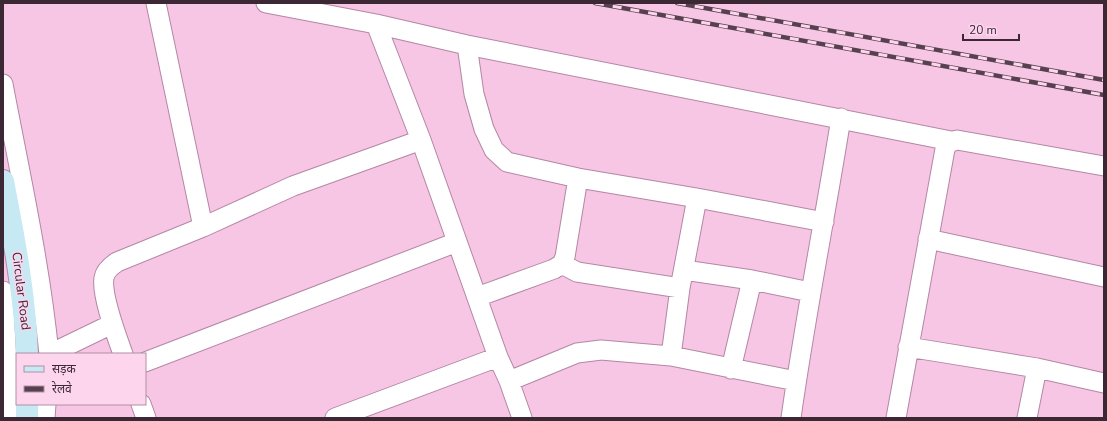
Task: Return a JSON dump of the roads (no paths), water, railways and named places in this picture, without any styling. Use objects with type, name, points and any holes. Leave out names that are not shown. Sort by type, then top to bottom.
[{"type":"main road","name":"Circular Road","points":[[3,181],[18,264],[26,325],[27,353]]},
{"type":"main road","points":[[27,405],[27,418]]},
{"type":"street","points":[[156,3],[203,227]]},
{"type":"street","points":[[266,3],[376,24],[467,45],[951,141],[957,140],[1104,166]]},
{"type":"street","points":[[376,24],[420,140],[498,357],[509,381],[522,418]]},
{"type":"street","points":[[467,45],[476,101],[484,129],[494,150],[507,162],[578,178],[697,198],[824,222]]},
{"type":"street","points":[[3,84],[42,298],[49,353]]},
{"type":"street","points":[[791,418],[810,292],[824,222],[841,118]]},
{"type":"street","points":[[123,353],[112,324],[104,279],[110,267],[125,258],[203,227],[293,186],[420,140]]},
{"type":"street","points":[[896,418],[945,149],[951,141]]},
{"type":"street","points":[[477,297],[554,269],[562,264],[565,257],[578,178]]},
{"type":"street","points":[[671,356],[682,279],[697,198]]},
{"type":"street","points":[[928,238],[1104,277]]},
{"type":"street","points":[[146,362],[457,242]]},
{"type":"street","points":[[562,264],[577,272],[682,279],[752,280],[810,292]]},
{"type":"street","points":[[732,368],[752,280]]},
{"type":"street","points":[[3,291],[9,398],[7,418]]},
{"type":"street","points":[[51,353],[112,324]]},
{"type":"street","points":[[908,347],[1037,368],[1104,383]]},
{"type":"street","points":[[509,381],[585,351],[601,350],[671,356],[796,381]]},
{"type":"street","points":[[335,418],[498,357]]},
{"type":"street","points":[[1027,418],[1037,368]]},
{"type":"street","points":[[45,418],[46,405]]},
{"type":"street","points":[[141,405],[146,418]]},
{"type":"railway","points":[[595,3],[1104,95]]},
{"type":"railway","points":[[677,3],[1104,80]]}]
